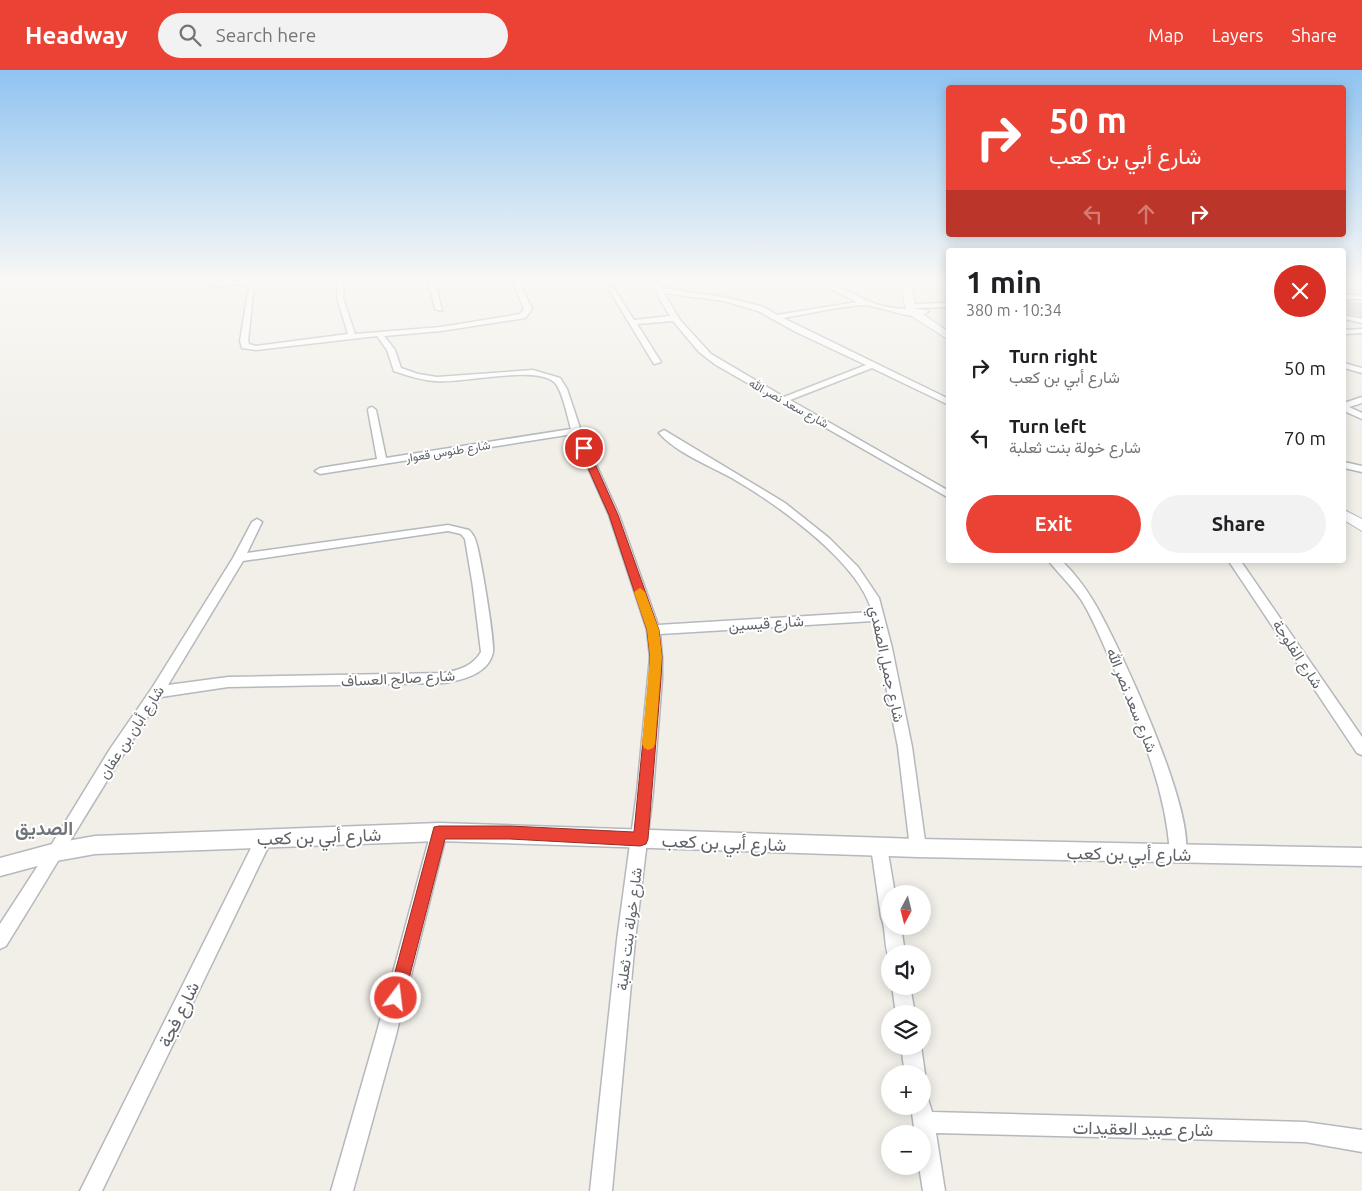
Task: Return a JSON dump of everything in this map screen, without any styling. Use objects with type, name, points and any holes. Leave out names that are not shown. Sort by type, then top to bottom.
[{"type":"main road","points":[[1346,515],[1362,526]]},
{"type":"street","points":[[245,334],[245,346],[269,348],[375,334]]},
{"type":"street","name":"شارع خولة بنت ثعلبة","points":[[379,334],[391,350],[397,369],[416,376],[450,379],[533,372],[553,377],[557,380],[563,389],[576,432],[614,515],[653,630],[656,657],[655,679],[640,839],[626,940],[601,1191]]},
{"type":"street","points":[[640,334],[657,362]]},
{"type":"street","name":"شارع سعد نصر الله","points":[[688,334],[708,355],[946,493]]},
{"type":"street","points":[[810,334],[871,366],[946,401]]},
{"type":"street","points":[[783,400],[871,366]]},
{"type":"street","points":[[1346,366],[1362,371]]},
{"type":"street","points":[[1346,406],[1362,400]]},
{"type":"street","points":[[1346,408],[1362,416]]},
{"type":"street","points":[[372,410],[382,461]]},
{"type":"street","name":"شارع طنوس قعوار","points":[[320,471],[576,432]]},
{"type":"street","name":"شارع جميل الصفدي","points":[[664,433],[678,444],[728,472],[780,505],[825,540],[854,570],[875,601],[886,648],[904,747],[918,848]]},
{"type":"street","points":[[1346,465],[1362,469]]},
{"type":"street","name":"شارع أبان بن عفان","points":[[0,940],[56,852],[115,753],[157,692],[239,558],[257,522]]},
{"type":"street","name":"شارع صالح العساف","points":[[157,692],[228,682],[444,678],[461,676],[472,671],[484,659],[487,652],[474,552],[468,535],[460,530],[448,528],[239,558]]},
{"type":"street","name":"شارع سعد نصر الله","points":[[1057,563],[1078,586],[1096,613],[1147,730],[1175,817],[1178,854]]},
{"type":"street","name":"شارع الفلوجة","points":[[1236,563],[1362,749]]},
{"type":"street","name":"شارع قيسين","points":[[653,630],[878,616]]},
{"type":"street","points":[[342,1191],[386,1035],[439,832]]},
{"type":"street","name":"شارع أبي بن كعب","points":[[0,867],[56,852],[95,845],[265,837],[439,832],[879,847],[1362,857]]},
{"type":"street","name":"شارع فجة","points":[[91,1191],[265,837]]},
{"type":"street","points":[[879,847],[885,885]]},
{"type":"street","name":"شارع عبيد العقيدات","points":[[931,1114],[1305,1132],[1362,1141]]},
{"type":"street","points":[[922,1115],[934,1191]]},
{"type":"slow traffic","points":[[640,592],[653,630],[656,657],[648,744]]},
{"type":"district","name":"الصديق","points":[[44,828]]},
{"type":"route","points":[[396,998],[439,832],[640,839],[655,679],[656,657],[653,630],[614,515],[584,448]]}]
